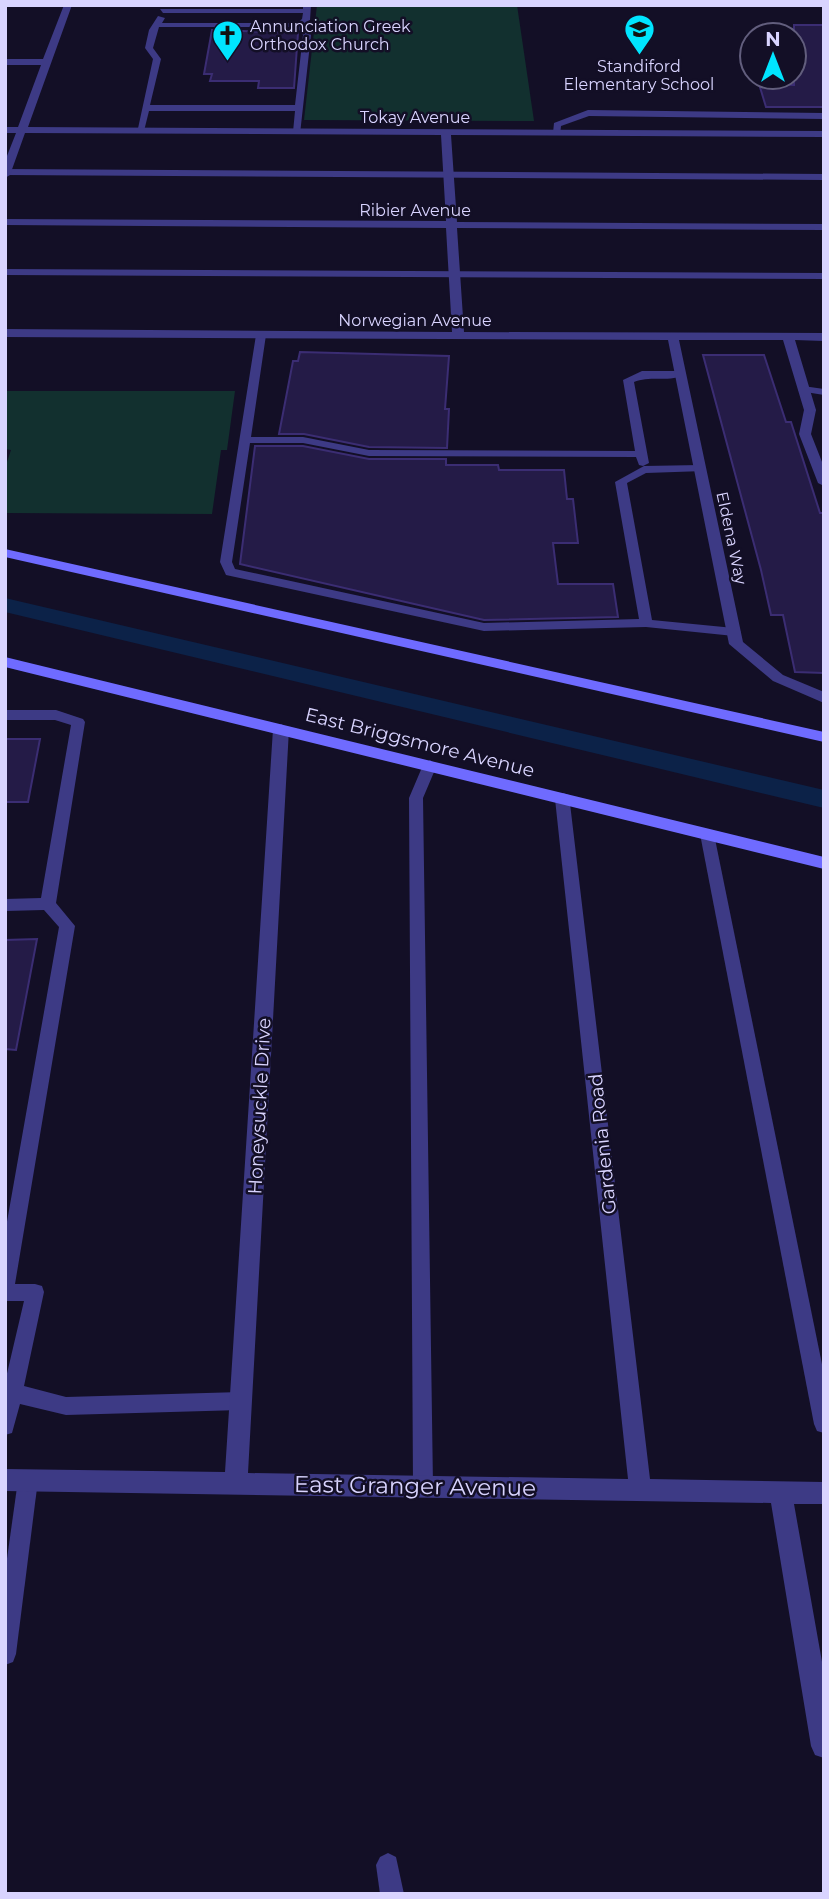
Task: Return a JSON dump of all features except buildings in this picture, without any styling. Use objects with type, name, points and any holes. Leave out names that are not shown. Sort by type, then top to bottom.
[{"type":"main road","points":[[5,553],[824,737]]},
{"type":"main road","name":"East Briggsmore Avenue","points":[[5,662],[824,863]]},
{"type":"street","points":[[6,173],[68,5]]},
{"type":"street","points":[[5,62],[46,62]]},
{"type":"street","name":"Tokay Avenue","points":[[5,130],[824,134]]},
{"type":"street","points":[[446,132],[458,336]]},
{"type":"street","name":"Ribier Avenue","points":[[5,222],[824,227]]},
{"type":"street","name":"Norwegian Avenue","points":[[6,335],[824,337]]},
{"type":"street","name":"Eldena Way","points":[[673,337],[736,644],[762,667],[824,698]]},
{"type":"street","points":[[788,337],[809,416]]},
{"type":"street","name":"Honeysuckle Drive","points":[[236,1483],[281,729]]},
{"type":"street","name":"Gardenia Road","points":[[563,799],[640,1489]]},
{"type":"street","name":"East Granger Avenue","points":[[5,1480],[824,1493]]},
{"type":"street","points":[[781,1493],[824,1746]]},
{"type":"lane","points":[[140,131],[156,59],[149,48],[153,30],[159,25],[164,8],[307,8],[306,20],[299,25],[159,25]]},
{"type":"lane","points":[[297,132],[305,78],[307,35],[299,25]]},
{"type":"lane","points":[[146,108],[299,108]]},
{"type":"lane","points":[[557,133],[557,125],[588,113],[824,116]]},
{"type":"lane","points":[[6,173],[824,177]]},
{"type":"lane","points":[[5,272],[824,276]]},
{"type":"lane","points":[[261,335],[226,562],[230,572],[484,627],[646,623],[734,632]]},
{"type":"lane","points":[[644,470],[628,380],[642,374],[680,374]]},
{"type":"lane","points":[[803,389],[824,392]]},
{"type":"lane","points":[[824,423],[809,416],[805,434],[824,483]]},
{"type":"lane","points":[[246,440],[303,440],[369,453],[641,454]]},
{"type":"lane","points":[[646,623],[621,482],[644,470],[700,470]]},
{"type":"lane","points":[[5,715],[56,715],[78,722],[48,904]]},
{"type":"lane","points":[[423,1486],[416,798],[430,765]]},
{"type":"lane","points":[[707,834],[824,1424]]},
{"type":"lane","points":[[5,905],[48,904]]},
{"type":"lane","points":[[5,1287],[9,1241],[67,926],[48,904]]},
{"type":"lane","points":[[5,1293],[35,1292],[5,1426]]},
{"type":"lane","points":[[13,1393],[66,1406],[240,1401]]},
{"type":"lane","points":[[5,1654],[28,1480]]},
{"type":"lane","points":[[388,1865],[392,1894]]},
{"type":"green space","points":[[317,5],[517,5],[534,121],[304,120]]},
{"type":"green space","points":[[5,391],[235,391],[227,450],[221,450],[212,514],[5,513],[5,468],[11,450],[5,449]]},
{"type":"waterway","points":[[5,605],[824,799]]},
{"type":"place","name":"Standiford Elementary School","points":[[639,56]]},
{"type":"place","name":"Annunciation Greek Orthodox Church","points":[[227,62]]}]
